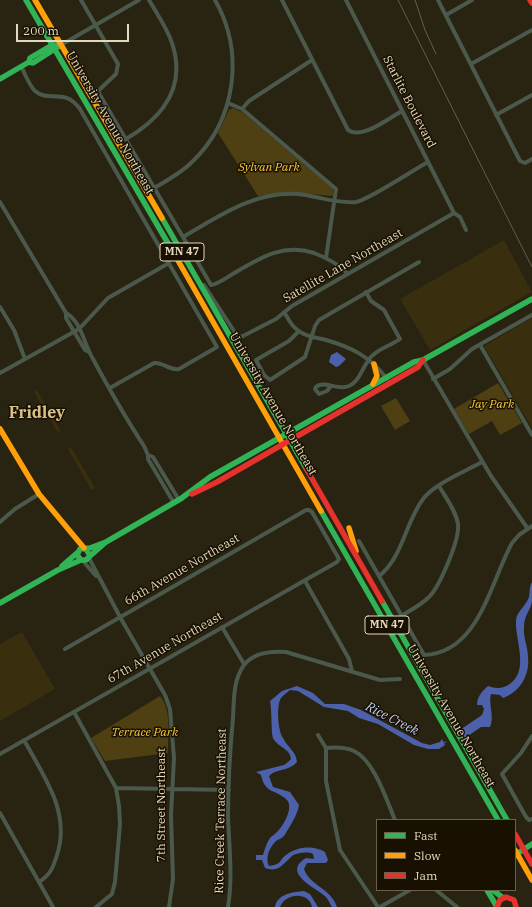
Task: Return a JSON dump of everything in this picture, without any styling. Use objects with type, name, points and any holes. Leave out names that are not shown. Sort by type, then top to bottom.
[{"type":"main road","name":"University Avenue Northeast","points":[[26,0],[280,437],[497,819]]},
{"type":"main road","name":"University Avenue Northeast","points":[[35,0],[194,273],[506,819]]},
{"type":"main road","points":[[0,79],[29,62],[30,58],[61,45]]},
{"type":"main road","points":[[177,501],[210,477],[286,433],[385,377],[414,362],[423,360],[532,299]]},
{"type":"main road","points":[[0,603],[58,570],[89,557],[106,542],[177,501],[215,483],[418,367],[423,360]]},
{"type":"main road","points":[[373,384],[377,376],[374,364]]},
{"type":"main road","points":[[0,429],[39,494],[70,532],[90,552],[89,557]]},
{"type":"main road","points":[[349,528],[359,562]]},
{"type":"main road","points":[[70,532],[78,552],[78,558],[82,561]]},
{"type":"main road","points":[[58,570],[78,552],[85,548],[106,542]]},
{"type":"main road","points":[[516,836],[532,864]]},
{"type":"main road","points":[[516,852],[532,844]]},
{"type":"main road","points":[[516,855],[532,880]]},
{"type":"main road","points":[[488,891],[497,907]]},
{"type":"main road","points":[[494,891],[503,898],[512,899],[516,907]]},
{"type":"main road","points":[[497,907],[500,900],[503,898]]},
{"type":"street","points":[[82,0],[116,60],[118,68],[114,77],[98,91],[211,285],[262,257],[277,251],[302,250],[326,258],[342,267],[348,274]]},
{"type":"street","points":[[61,45],[139,0]]},
{"type":"street","points":[[126,139],[139,131],[159,114],[170,98],[175,82],[176,64],[173,45],[149,0]]},
{"type":"street","points":[[154,188],[185,168],[201,153],[219,126],[228,103],[232,82],[231,42],[224,17],[215,0]]},
{"type":"street","points":[[282,0],[346,127],[351,132],[356,134],[365,132],[402,110]]},
{"type":"street","name":"Starlite Boulevard","points":[[346,0],[454,213],[460,217],[466,230]]},
{"type":"street","points":[[438,0],[520,161],[523,163],[532,159]]},
{"type":"street","points":[[446,15],[472,0]]},
{"type":"street","points":[[471,64],[532,30]]},
{"type":"street","points":[[242,109],[248,101],[312,60]]},
{"type":"street","points":[[21,66],[35,91],[43,95],[68,98],[76,103],[217,347],[179,369],[172,370],[161,364],[154,363],[110,388]]},
{"type":"street","points":[[496,115],[532,94]]},
{"type":"street","points":[[228,103],[242,109],[336,189],[336,200],[326,258]]},
{"type":"street","points":[[183,237],[235,207],[259,198],[291,194],[336,200],[361,200],[428,162]]},
{"type":"street","points":[[0,202],[66,313],[70,315],[79,328],[89,352],[148,455],[153,457],[177,501]]},
{"type":"street","name":"Satellite Lane Northeast","points":[[194,273],[220,306],[236,334],[240,337],[276,319],[284,312],[454,213]]},
{"type":"street","points":[[299,331],[289,341],[256,360],[264,375],[270,380],[304,357],[315,326],[319,320],[419,262]]},
{"type":"street","points":[[0,373],[79,328],[108,298],[169,263]]},
{"type":"street","points":[[330,386],[343,388],[354,384],[369,359],[378,351],[400,339],[384,310],[371,300],[366,292]]},
{"type":"street","points":[[0,307],[14,330],[25,359]]},
{"type":"street","points":[[284,312],[299,331],[312,337],[352,348],[369,359],[389,383]]},
{"type":"street","points":[[66,313],[66,318],[85,350],[89,352]]},
{"type":"street","points":[[433,379],[450,369],[468,352],[532,316]]},
{"type":"street","points":[[480,345],[532,435]]},
{"type":"street","points":[[359,541],[424,655],[448,648],[460,642],[470,632],[512,543],[519,535],[530,528],[482,462],[423,360]]},
{"type":"street","points":[[378,576],[392,562],[422,499],[439,486],[482,462]]},
{"type":"street","points":[[401,616],[418,606],[433,593],[456,543],[459,531],[457,519],[439,486]]},
{"type":"street","points":[[0,522],[16,509],[39,494]]},
{"type":"street","name":"66th Avenue Northeast","points":[[65,649],[309,510],[312,512],[339,559]]},
{"type":"street","name":"7th Street Northeast","points":[[89,557],[98,578],[165,695],[170,709],[174,758],[172,789],[174,879],[170,907]]},
{"type":"street","name":"67th Avenue Northeast","points":[[0,754],[305,581],[337,562],[339,559]]},
{"type":"street","name":"7th Street Northeast","points":[[82,561],[98,578]]},
{"type":"street","points":[[305,581],[349,659],[352,671]]},
{"type":"street","points":[[222,628],[244,664],[260,654],[274,651],[297,654],[380,680],[400,679]]},
{"type":"street","name":"Rice Creek Terrace Northeast","points":[[228,907],[231,888],[228,814],[236,682],[244,664]]},
{"type":"street","points":[[74,712],[116,788],[120,824],[115,882],[112,894],[96,907]]},
{"type":"street","points":[[318,735],[326,748],[326,780],[340,850],[379,907],[408,891]]},
{"type":"street","points":[[532,736],[522,753],[502,774],[526,817],[529,820],[532,819]]},
{"type":"street","points":[[24,740],[56,800],[62,822],[60,847],[53,870],[47,877],[39,882]]},
{"type":"street","points":[[326,748],[339,747],[354,751],[364,758],[375,774],[395,819]]},
{"type":"street","points":[[116,788],[229,790]]},
{"type":"street","points":[[0,813],[53,907]]},
{"type":"street","points":[[437,891],[456,907]]},
{"type":"shaded area","points":[[504,240],[532,292],[430,350],[400,299]]},
{"type":"shaded area","points":[[532,318],[532,428],[484,346]]},
{"type":"shaded area","points":[[37,390],[61,431],[58,433],[34,392]]},
{"type":"shaded area","points":[[71,447],[95,488],[91,490],[68,449]]},
{"type":"shaded area","points":[[22,632],[55,689],[0,721],[0,644]]},
{"type":"green space","name":"Sylvan Park","points":[[233,108],[242,112],[333,189],[333,195],[291,192],[258,196],[218,133],[229,110]]},
{"type":"green space","name":"Jay Park","points":[[498,383],[522,423],[500,435],[492,421],[469,434],[454,409]]},
{"type":"green space","points":[[396,398],[410,421],[395,430],[381,406]]},
{"type":"green space","name":"Terrace Park","points":[[160,696],[164,702],[168,715],[168,753],[105,761],[91,738]]},
{"type":"water","points":[[337,352],[346,359],[336,367],[329,362],[331,355]]},
{"type":"water","points":[[532,582],[532,601],[525,619],[524,627],[528,664],[523,682],[514,692],[503,698],[500,695],[491,694],[490,702],[492,719],[490,727],[481,727],[465,738],[460,730],[482,715],[484,709],[482,705],[477,705],[478,699],[482,692],[488,686],[497,688],[506,686],[516,677],[519,670],[520,654],[516,629],[516,618],[529,597]]},
{"type":"water","name":"Rice Creek","points":[[297,686],[313,693],[325,704],[344,704],[361,710],[422,743],[430,745],[440,742],[442,739],[445,745],[439,749],[428,749],[414,745],[378,724],[359,718],[348,711],[324,707],[298,691],[290,690],[281,698],[278,707],[278,718],[281,735],[295,755],[297,762],[290,767],[275,772],[269,776],[273,787],[290,792],[299,805],[291,825],[284,836],[276,841],[271,847],[267,860],[269,866],[276,864],[290,852],[300,848],[316,848],[325,852],[328,860],[326,863],[307,863],[304,869],[311,879],[330,895],[337,907],[332,907],[325,896],[303,880],[299,875],[297,869],[299,864],[306,858],[314,859],[313,854],[299,853],[294,855],[277,869],[265,868],[262,860],[256,860],[256,855],[263,855],[270,838],[282,825],[289,811],[288,802],[286,799],[268,788],[265,785],[261,775],[256,772],[284,765],[291,759],[288,752],[277,744],[273,738],[270,701],[282,691]]},
{"type":"water","points":[[304,891],[310,894],[318,907],[312,907],[306,898],[297,896],[287,899],[280,907],[275,907],[276,903],[282,896]]},
{"type":"railway","points":[[398,0],[532,267]]},
{"type":"railway","points":[[415,0],[425,30],[436,54]]},
{"type":"traffic: fast","points":[[26,0],[176,257]]},
{"type":"traffic: fast","points":[[29,62],[30,58],[52,45],[57,45]]},
{"type":"traffic: fast","points":[[0,79],[29,62],[33,63],[61,45]]},
{"type":"traffic: fast","points":[[162,218],[307,470]]},
{"type":"traffic: fast","points":[[179,500],[210,477],[414,362],[423,360],[532,299]]},
{"type":"traffic: fast","points":[[90,556],[106,542],[182,498]]},
{"type":"traffic: fast","points":[[321,511],[497,819]]},
{"type":"traffic: fast","points":[[86,549],[90,556],[86,560],[81,560],[77,555],[80,549],[90,548],[106,542]]},
{"type":"traffic: fast","points":[[62,566],[77,553]]},
{"type":"traffic: fast","points":[[0,603],[58,570],[81,560]]},
{"type":"traffic: fast","points":[[382,601],[506,819]]},
{"type":"traffic: fast","points":[[516,854],[532,844]]},
{"type":"traffic: fast","points":[[488,891],[497,907]]},
{"type":"traffic: fast","points":[[494,891],[503,898]]},
{"type":"traffic: slow","points":[[35,0],[162,218]]},
{"type":"traffic: slow","points":[[176,257],[321,511]]},
{"type":"traffic: slow","points":[[373,384],[377,376],[374,364]]},
{"type":"traffic: slow","points":[[0,429],[39,494],[84,548]]},
{"type":"traffic: slow","points":[[349,528],[356,551]]},
{"type":"traffic: slow","points":[[516,852],[532,880]]},
{"type":"traffic: jam","points":[[192,494],[217,482],[418,367],[423,360]]},
{"type":"traffic: jam","points":[[307,470],[382,601]]},
{"type":"traffic: jam","points":[[516,836],[532,864]]},
{"type":"traffic: jam","points":[[497,907],[500,900],[506,897],[514,900],[516,907]]},
{"type":"district","name":"Fridley","points":[[37,413]]}]
